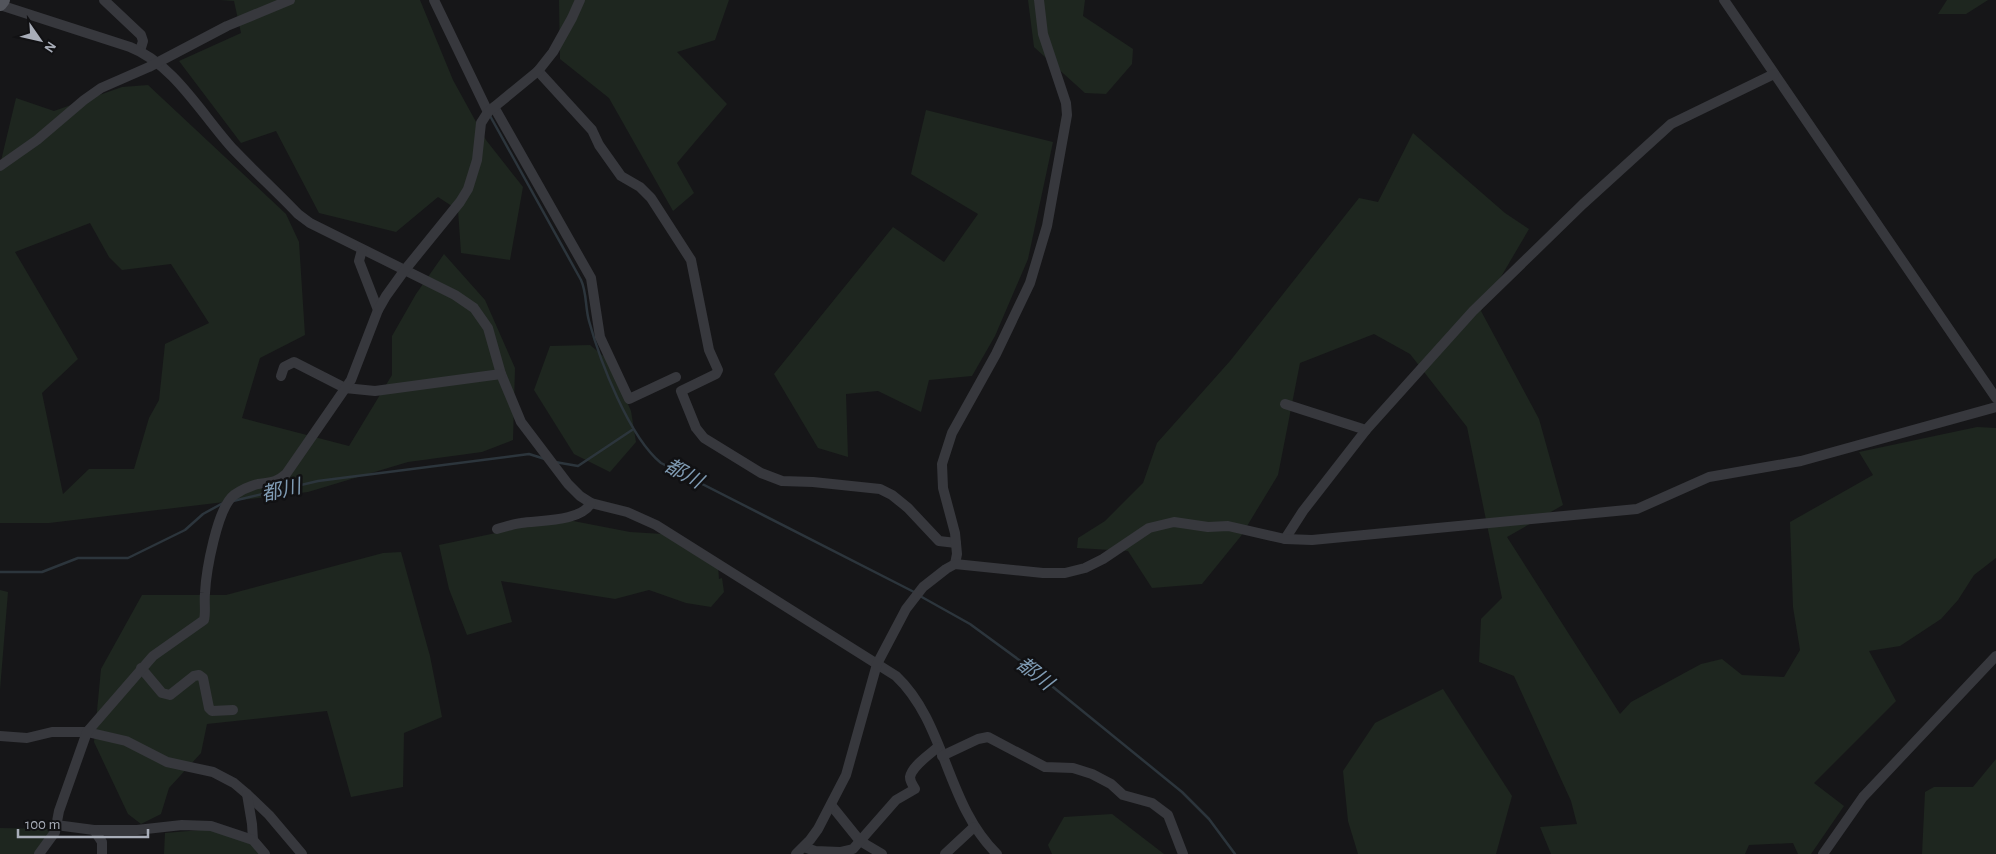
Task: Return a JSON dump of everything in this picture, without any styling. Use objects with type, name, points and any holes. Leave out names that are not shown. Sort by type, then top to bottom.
[{"type":"main road","points":[[0,5],[3,0]]},
{"type":"street","points":[[104,0],[141,35],[144,42],[140,51]]},
{"type":"street","points":[[0,166],[37,140],[101,88],[158,62],[227,26],[290,0]]},
{"type":"street","points":[[434,0],[491,109],[591,278],[600,337],[629,399],[676,377]]},
{"type":"street","points":[[955,564],[956,543],[943,488],[942,464],[952,434],[996,354],[1030,282],[1047,226],[1067,115],[1066,103],[1043,34],[1039,0]]},
{"type":"street","points":[[1724,0],[1996,398]]},
{"type":"street","points":[[39,854],[55,832],[59,811],[87,732],[153,656],[204,620],[210,550],[219,521],[232,497],[258,484],[272,484],[286,474],[351,380],[378,310],[404,270],[460,202],[468,189],[477,160],[481,123],[491,109],[538,71],[553,52],[572,18],[578,1]]},
{"type":"street","points":[[0,5],[140,51],[158,62],[233,149],[298,214],[310,223],[362,250],[455,295],[474,308],[488,328],[501,374],[515,410],[528,434],[568,484],[580,496],[591,503],[627,512],[656,525],[839,642],[896,676],[911,692],[921,709],[962,804],[974,827],[997,854]]},
{"type":"street","points":[[538,71],[592,130],[599,145],[621,176],[640,187],[651,198],[691,260],[709,350],[718,370],[716,374],[681,391],[696,428],[704,438],[776,480],[880,489],[892,495],[908,508],[939,541],[956,543]]},
{"type":"street","points":[[1285,539],[1303,511],[1366,430],[1473,311],[1583,204],[1671,124],[1774,74]]},
{"type":"street","points":[[362,250],[359,261],[378,310]]},
{"type":"street","points":[[281,376],[284,367],[294,362],[345,388],[375,391],[501,374]]},
{"type":"street","points":[[1285,404],[1366,430]]},
{"type":"street","points":[[799,852],[818,830],[831,805],[850,761],[878,664],[913,599],[935,576],[955,564],[1043,573],[1065,573],[1086,568],[1103,559],[1149,528],[1174,522],[1208,527],[1228,526],[1285,539],[1312,540],[1637,509],[1709,477],[1801,461],[1996,406]]},
{"type":"street","points":[[497,529],[519,523],[570,517],[588,508],[591,503]]},
{"type":"street","points":[[1823,854],[1863,797],[1996,656]]},
{"type":"street","points":[[141,668],[162,693],[170,695],[194,676],[199,675],[203,678],[209,708],[212,711],[233,710]]},
{"type":"street","points":[[0,736],[27,738],[52,732],[87,732],[126,741],[167,762],[213,772],[234,783],[247,794],[302,854]]},
{"type":"street","points":[[799,852],[840,852],[853,849],[896,800],[915,789],[910,780],[917,766],[940,751],[988,737],[1045,767],[1073,768],[1092,774],[1110,784],[1123,795],[1152,803],[1168,815],[1182,854]]},
{"type":"street","points":[[247,794],[253,840]]},
{"type":"street","points":[[831,805],[860,841],[882,854]]},
{"type":"street","points":[[56,825],[94,830],[137,830],[182,825],[212,826],[253,840],[265,854]]},
{"type":"street","points":[[945,854],[974,827]]},
{"type":"street","points":[[94,830],[102,842],[102,854]]},
{"type":"shaded area","points":[[220,0],[420,0],[453,80],[486,140],[523,187],[510,260],[461,253],[458,210],[438,197],[396,232],[319,213],[276,131],[241,143],[179,61],[241,33],[234,1]]},
{"type":"shaded area","points":[[559,0],[729,0],[715,40],[677,52],[727,104],[677,163],[694,193],[673,211],[609,98],[560,59]]},
{"type":"shaded area","points":[[1028,0],[1085,0],[1083,16],[1133,49],[1132,64],[1106,94],[1085,93],[1034,47]]},
{"type":"shaded area","points":[[1947,0],[1988,0],[1966,14],[1938,14]]},
{"type":"shaded area","points":[[148,85],[286,214],[299,242],[305,335],[260,358],[242,418],[349,446],[392,375],[392,336],[416,294],[444,254],[485,300],[515,368],[513,440],[482,452],[408,462],[308,492],[49,523],[0,523],[0,165],[16,98],[54,111],[122,87]],"holes":[[[90,223],[109,257],[122,270],[171,264],[209,323],[165,344],[159,400],[149,418],[134,469],[89,469],[63,494],[42,393],[78,359],[15,252]]]},
{"type":"shaded area","points":[[926,110],[1053,142],[1028,259],[995,336],[972,376],[929,380],[921,412],[878,391],[846,394],[848,457],[818,448],[774,374],[893,227],[944,262],[978,214],[911,174]]},
{"type":"shaded area","points":[[1413,133],[1505,213],[1529,229],[1481,311],[1539,419],[1563,505],[1507,537],[1620,714],[1631,702],[1701,664],[1722,659],[1742,675],[1784,677],[1800,650],[1793,607],[1790,522],[1873,475],[1859,452],[1977,427],[1996,428],[1996,558],[1974,575],[1958,600],[1941,619],[1900,646],[1869,651],[1896,701],[1814,783],[1844,806],[1811,854],[1798,854],[1793,843],[1749,845],[1745,854],[1551,854],[1540,827],[1577,824],[1571,801],[1514,676],[1479,662],[1481,619],[1502,598],[1467,427],[1410,354],[1374,334],[1300,363],[1278,475],[1241,536],[1202,584],[1152,588],[1128,551],[1077,548],[1078,538],[1105,521],[1143,483],[1157,443],[1230,361],[1359,198],[1378,202]]},
{"type":"shaded area","points":[[590,345],[608,360],[631,411],[636,442],[610,472],[574,454],[534,390],[550,346]]},
{"type":"shaded area","points":[[563,519],[630,532],[663,534],[718,565],[719,579],[722,578],[724,592],[711,607],[686,603],[649,590],[615,599],[501,581],[512,622],[467,635],[449,589],[439,545]]},
{"type":"shaded area","points":[[401,552],[430,656],[442,717],[404,733],[403,787],[351,797],[327,711],[207,724],[201,753],[169,788],[161,814],[141,824],[128,814],[94,742],[101,669],[142,595],[226,595],[383,553]]},
{"type":"shaded area","points":[[0,590],[8,592],[0,690]]},
{"type":"shaded area","points":[[1443,689],[1512,796],[1496,854],[1358,854],[1348,821],[1343,771],[1375,723]]},
{"type":"shaded area","points":[[1996,759],[1996,854],[1922,854],[1925,792],[1934,787],[1973,787]]},
{"type":"shaded area","points":[[1112,814],[1164,854],[1052,854],[1048,845],[1064,817]]},
{"type":"shaded area","points":[[0,828],[51,829],[36,854],[0,854]]},
{"type":"shaded area","points":[[212,829],[253,845],[262,854],[164,854],[165,833]]},
{"type":"waterway","points":[[489,114],[581,280],[589,321],[608,377],[627,417],[649,451],[661,463],[916,593]]},
{"type":"waterway","name":"都川","points":[[555,462],[578,466],[632,430]]},
{"type":"waterway","name":"都川","points":[[233,501],[318,481],[529,454],[545,459]]},
{"type":"waterway","name":"都川","points":[[0,572],[42,572],[78,558],[128,558],[185,530],[203,514],[223,503]]},
{"type":"waterway","name":"都川","points":[[920,596],[970,624],[1026,665],[1182,792],[1209,819],[1235,854]]}]
